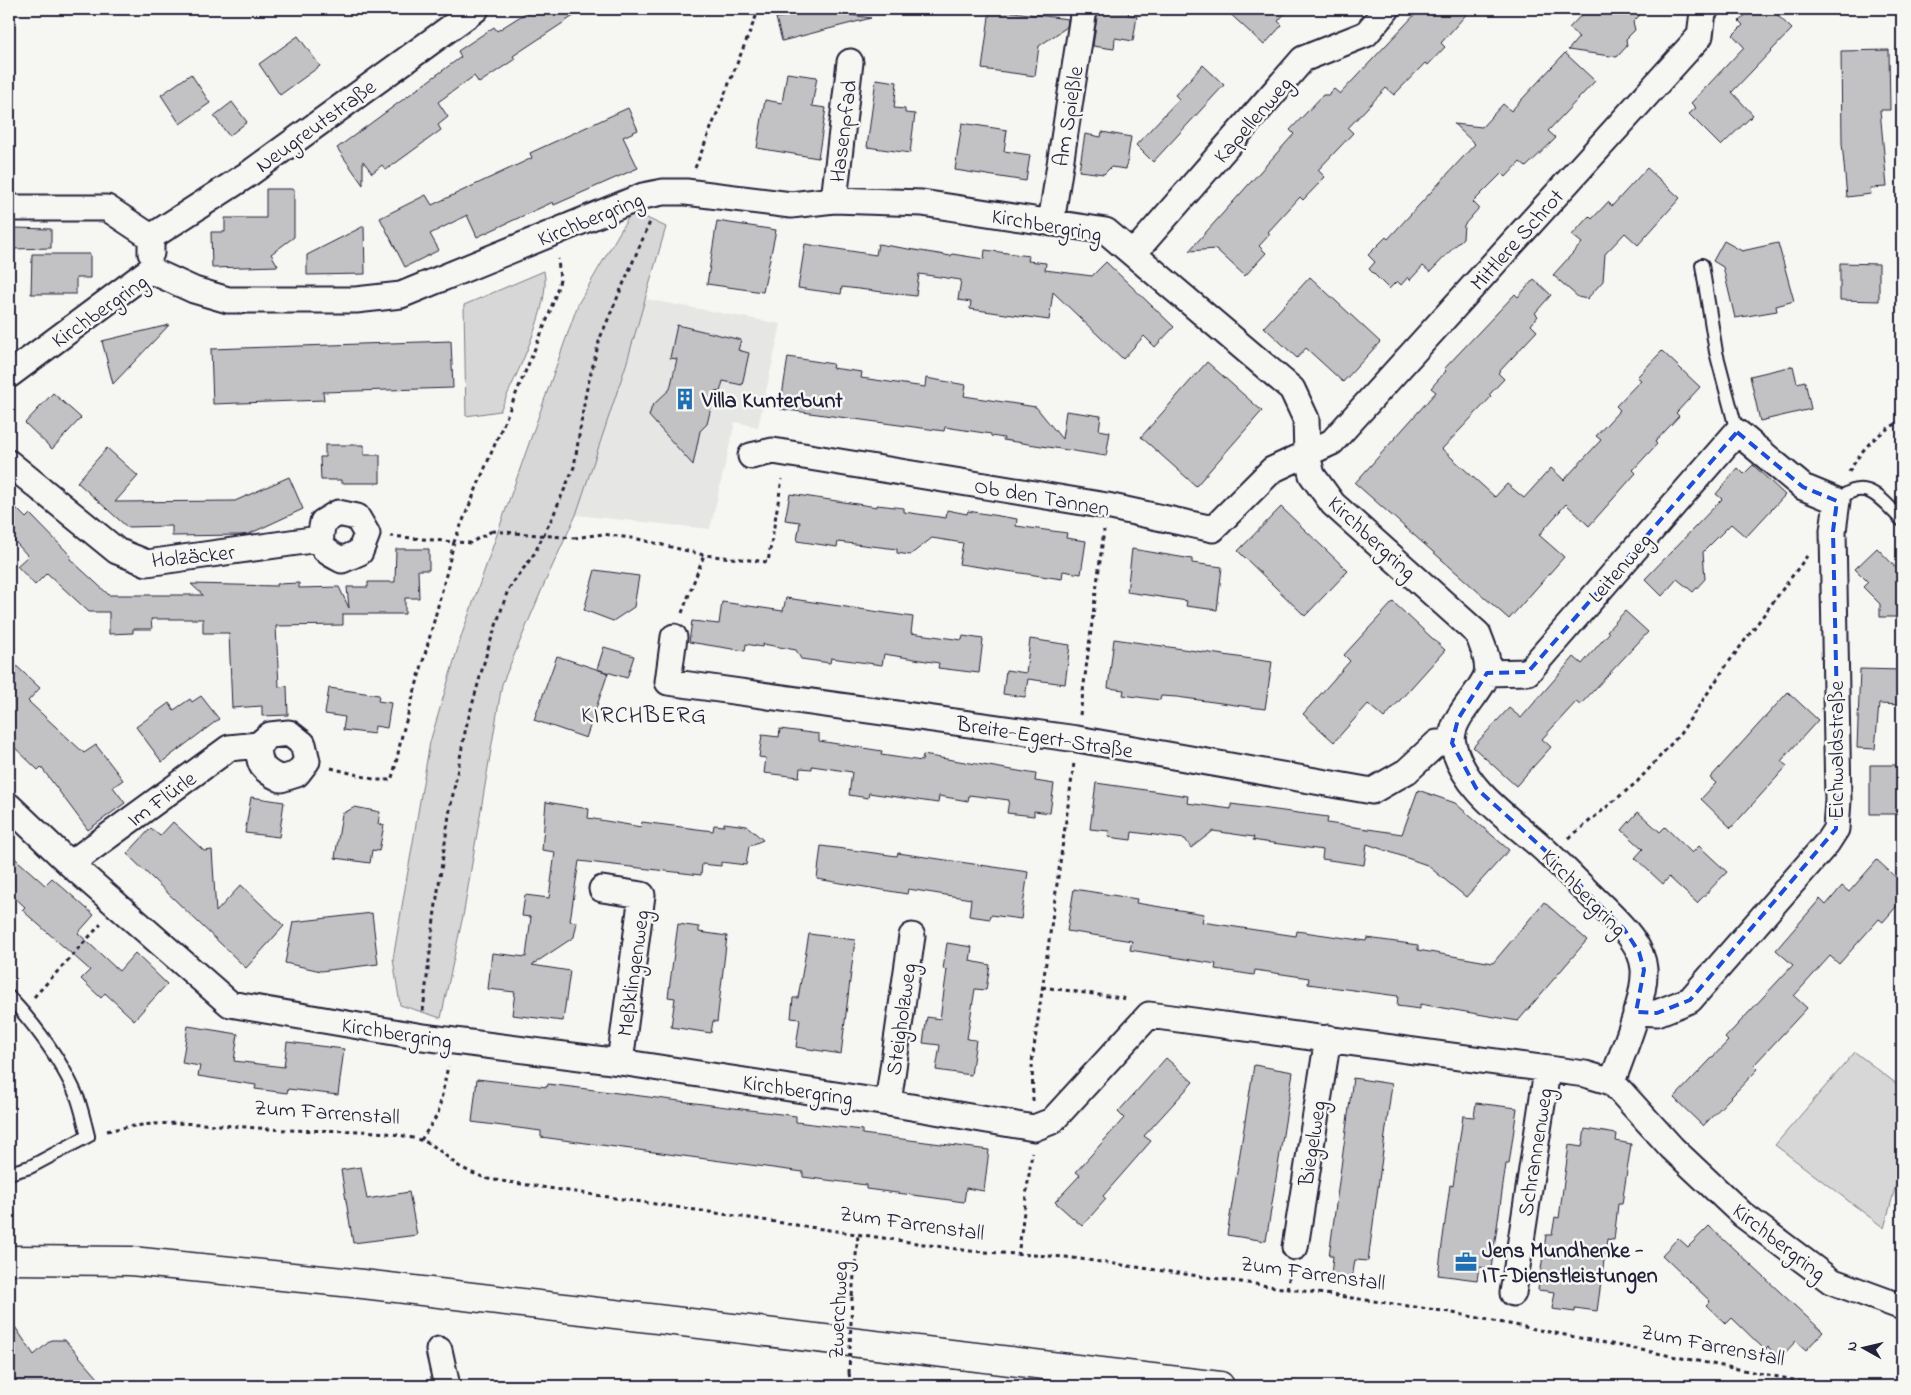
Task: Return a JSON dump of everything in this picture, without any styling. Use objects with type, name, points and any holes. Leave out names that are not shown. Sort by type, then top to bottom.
[{"type":"main road","points":[[9,1260],[131,1261],[362,1284],[1220,1386]]},
{"type":"street","name":"Neugreutstraße","points":[[151,237],[250,173],[476,9]]},
{"type":"street","name":"Am Spießle","points":[[1051,223],[1084,9]]},
{"type":"street","name":"Kapellenweg","points":[[1134,253],[1304,59],[1366,34],[1387,9]]},
{"type":"street","name":"Mittlere Schrot","points":[[1308,454],[1332,442],[1700,36],[1706,9]]},
{"type":"street","name":"Hasenpfad","points":[[834,200],[850,62]]},
{"type":"street","name":"Kirchbergring","points":[[9,375],[150,270],[194,290],[228,300],[356,300],[401,295],[643,196],[674,192],[791,205],[834,200],[922,203],[1106,231],[1292,389],[1306,419],[1308,454],[1312,475],[1333,504],[1478,634],[1485,653],[1487,673]]},
{"type":"street","points":[[9,208],[107,208],[151,237],[150,270]]},
{"type":"street","points":[[1737,432],[1803,486],[1840,499]]},
{"type":"street","name":"Leitenweg","points":[[1487,673],[1528,672],[1737,432]]},
{"type":"street","name":"Ob den Tannen","points":[[751,456],[773,451],[786,453],[1107,506],[1213,529],[1272,470],[1308,454]]},
{"type":"street","name":"Holzäcker","points":[[9,463],[117,551],[148,563],[319,539]]},
{"type":"street","name":"Eichwaldstraße","points":[[1636,1012],[1657,1013],[1690,1000],[1827,843],[1836,830],[1838,752],[1833,532],[1840,499]]},
{"type":"street","points":[[338,513],[357,517],[367,534],[360,552],[342,560],[325,552],[319,539],[323,522],[338,513]]},
{"type":"street","name":"Breite-Egert-Straße","points":[[674,637],[668,682],[1077,739],[1372,791],[1407,771],[1437,743],[1452,743]]},
{"type":"street","points":[[1452,743],[1458,719],[1487,673]]},
{"type":"street","name":"Im Flürle","points":[[70,864],[229,748],[258,745],[270,734],[289,732],[303,744],[307,761]]},
{"type":"street","name":"Kirchbergring","points":[[1452,743],[1476,788],[1548,853],[1624,929],[1639,952],[1644,970],[1636,1012],[1612,1082],[1672,1148],[1743,1215],[1831,1281],[1902,1307]]},
{"type":"street","points":[[258,745],[259,758],[265,771],[281,779],[297,774],[307,761]]},
{"type":"street","name":"Kirchbergring","points":[[9,806],[70,864],[230,1004],[423,1037],[620,1062],[888,1103],[1034,1128]]},
{"type":"street","name":"Meßklingenweg","points":[[602,890],[642,895],[620,1062]]},
{"type":"street","name":"Steigholzweg","points":[[888,1103],[912,936]]},
{"type":"street","points":[[1034,1128],[1052,1121],[1149,1015],[1328,1038],[1547,1071],[1585,1074],[1612,1082]]},
{"type":"street","name":"Biegelweg","points":[[1295,1247],[1328,1038]]},
{"type":"street","name":"Schrannenweg","points":[[1513,1293],[1547,1071]]},
{"type":"street","points":[[439,1350],[447,1386]]},
{"type":"lane","points":[[1702,265],[1716,352],[1737,432]]},
{"type":"lane","points":[[1840,499],[1849,491],[1860,490],[1875,493],[1902,520]]},
{"type":"lane","points":[[9,997],[21,1010],[57,1060],[78,1100],[88,1136],[30,1167],[9,1173]]},
{"type":"path","points":[[423,1037],[434,911],[449,815],[468,717],[508,590],[534,554],[574,467],[586,392],[600,338],[674,192],[759,9]]},
{"type":"path","points":[[307,761],[377,780],[391,780],[395,771],[396,752],[430,642],[454,542],[549,315],[560,280],[558,254],[549,234]]},
{"type":"path","points":[[1840,499],[1847,475],[1870,441],[1886,428],[1902,421]]},
{"type":"path","points":[[367,534],[470,543],[492,531],[574,538],[603,534],[638,539],[704,555],[768,562],[786,453]]},
{"type":"path","points":[[1018,1256],[1034,1128],[1032,1062],[1107,506]]},
{"type":"path","points":[[1548,853],[1594,819],[1637,782],[1680,734],[1726,666],[1808,555],[1833,532]]},
{"type":"path","points":[[674,637],[704,555]]},
{"type":"path","points":[[21,1010],[29,1007],[34,998],[87,941]]},
{"type":"path","points":[[1042,987],[1127,998],[1149,1015]]},
{"type":"path","points":[[422,1140],[438,1114],[454,1041]]},
{"type":"path","name":"Zum Farrenstall","points":[[88,1136],[162,1123],[237,1125],[315,1131],[361,1130],[422,1140],[435,1147],[459,1167],[488,1179],[970,1251],[1018,1256],[1066,1257],[1443,1311],[1824,1386]]},
{"type":"path","name":"Zwerchweg","points":[[852,1386],[849,1373],[852,1296],[858,1235]]},
{"type":"path","points":[[1889,1386],[1902,1378]]},
{"type":"highlighted area","points":[[1737,432],[1803,487],[1837,501],[1833,531],[1838,752],[1836,829],[1690,1000],[1657,1013],[1636,1012],[1644,970],[1639,952],[1624,929],[1548,853],[1476,788],[1461,764],[1452,743],[1458,719],[1487,673],[1528,672]]},
{"type":"shaded area","points":[[632,211],[666,227],[626,365],[576,515],[545,582],[502,684],[464,911],[441,1018],[400,1005],[393,959],[430,742],[462,634],[578,304]]},
{"type":"shaded area","points":[[544,271],[543,302],[538,321],[523,361],[500,411],[466,416],[464,305]]},
{"type":"shaded area","points":[[645,299],[781,324],[758,427],[735,422],[710,529],[576,515],[626,365]]},
{"type":"shaded area","points":[[1855,1052],[1902,1088],[1902,1163],[1884,1228],[1775,1145]]},
{"type":"building","points":[[532,9],[584,9],[513,56],[515,59],[479,83],[474,76],[438,102],[448,117],[438,125],[441,130],[386,170],[382,165],[372,173],[363,161],[363,185],[337,148],[461,57],[458,51],[494,27],[497,31]]},
{"type":"building","points":[[785,9],[824,9],[824,11],[871,18],[782,41],[776,18],[787,16]]},
{"type":"building","points":[[990,9],[1068,19],[1067,27],[1039,46],[1035,76],[982,69]]},
{"type":"building","points":[[1098,9],[1130,9],[1128,15],[1137,16],[1133,41],[1115,38],[1114,49],[1093,46]]},
{"type":"building","points":[[1225,9],[1289,9],[1278,21],[1282,25],[1264,45]]},
{"type":"building","points":[[1420,9],[1471,9],[1441,43],[1445,47],[1428,65],[1425,63],[1394,95],[1386,88],[1348,128],[1353,133],[1318,170],[1325,177],[1303,200],[1300,197],[1268,232],[1270,234],[1259,246],[1266,253],[1245,276],[1216,249],[1189,251],[1294,134],[1290,130],[1323,95],[1328,95],[1334,89],[1340,94]]},
{"type":"building","points":[[1587,9],[1646,9],[1633,22],[1635,30],[1626,39],[1627,46],[1617,57],[1568,50],[1579,37],[1569,28]]},
{"type":"building","points":[[1752,9],[1771,9],[1792,29],[1732,92],[1753,115],[1721,146],[1689,114],[1696,108],[1691,103],[1744,47],[1733,35],[1743,25],[1739,21]]},
{"type":"building","points":[[298,36],[320,66],[280,95],[259,64]]},
{"type":"building","points":[[1889,50],[1890,110],[1880,110],[1887,187],[1870,188],[1871,194],[1847,197],[1842,143],[1841,51]]},
{"type":"building","points":[[1565,53],[1595,81],[1548,131],[1556,138],[1526,167],[1520,162],[1506,177],[1502,173],[1473,202],[1479,208],[1464,225],[1463,238],[1430,272],[1423,266],[1410,280],[1408,277],[1401,285],[1397,281],[1389,289],[1369,269],[1375,262],[1368,255],[1386,237],[1388,239],[1475,144],[1454,124],[1482,127],[1503,104],[1511,111]]},
{"type":"building","points":[[1203,65],[1224,85],[1153,162],[1136,145],[1179,99],[1175,95]]},
{"type":"building","points":[[787,73],[817,77],[812,106],[826,108],[818,158],[757,148],[765,100],[782,103]]},
{"type":"building","points":[[191,74],[210,103],[180,124],[161,95]]},
{"type":"building","points":[[876,79],[897,82],[894,108],[905,109],[905,113],[915,114],[910,153],[867,147]]},
{"type":"building","points":[[232,102],[247,122],[229,136],[214,116]]},
{"type":"building","points":[[628,108],[638,130],[623,137],[638,168],[554,205],[553,202],[477,237],[467,215],[430,234],[439,250],[405,267],[380,218],[426,195],[432,205],[532,158],[530,153]]},
{"type":"building","points":[[962,123],[1007,130],[1004,151],[1030,155],[1026,181],[955,170]]},
{"type":"building","points":[[1102,132],[1131,137],[1126,169],[1111,167],[1104,174],[1079,171],[1085,134],[1101,137]]},
{"type":"building","points":[[1647,168],[1680,198],[1638,245],[1625,233],[1605,254],[1603,281],[1587,299],[1578,297],[1553,275],[1582,243],[1572,235],[1589,216],[1592,219],[1608,202],[1612,206]]},
{"type":"building","points":[[266,189],[294,189],[294,237],[271,254],[278,266],[212,268],[211,232],[225,232],[225,218],[266,218]]},
{"type":"building","points":[[717,221],[776,230],[763,292],[707,284]]},
{"type":"building","points":[[364,226],[365,274],[307,275],[307,255]]},
{"type":"building","points":[[13,228],[51,229],[51,248],[13,249]]},
{"type":"building","points":[[1724,241],[1742,251],[1778,243],[1794,301],[1776,306],[1777,311],[1735,318],[1723,267],[1713,261]]},
{"type":"building","points":[[805,244],[876,255],[878,244],[951,256],[952,254],[984,259],[985,250],[1029,256],[1028,261],[1046,263],[1045,270],[1092,276],[1106,262],[1174,327],[1155,347],[1144,336],[1123,359],[1053,292],[1049,320],[970,309],[971,302],[958,300],[961,280],[919,274],[916,296],[842,287],[841,294],[798,288]]},
{"type":"building","points":[[32,254],[90,254],[90,278],[76,278],[76,294],[31,294]]},
{"type":"building","points":[[1840,263],[1879,264],[1879,301],[1840,300]]},
{"type":"building","points":[[1310,277],[1380,342],[1343,382],[1306,348],[1297,358],[1264,327]]},
{"type":"building","points":[[1534,279],[1551,295],[1535,313],[1538,316],[1531,325],[1537,331],[1498,373],[1504,379],[1489,395],[1491,397],[1442,449],[1495,497],[1507,484],[1524,498],[1551,468],[1564,480],[1601,440],[1596,436],[1620,410],[1616,406],[1641,380],[1637,377],[1662,351],[1700,387],[1676,413],[1679,416],[1655,442],[1657,444],[1633,470],[1636,473],[1589,526],[1566,504],[1539,535],[1564,557],[1509,619],[1355,483],[1436,392],[1431,388],[1446,371],[1444,369],[1515,294],[1518,297]]},
{"type":"building","points":[[169,325],[113,384],[102,341]]},
{"type":"building","name":"Villa Kunterbunt","points":[[677,325],[741,340],[738,350],[749,353],[742,385],[723,381],[720,392],[715,391],[707,424],[700,431],[693,465],[649,416],[652,406],[670,389],[677,359],[670,358]]},
{"type":"building","points":[[451,341],[453,388],[323,392],[324,400],[213,404],[211,349]]},
{"type":"building","points":[[788,357],[833,364],[832,368],[862,372],[861,378],[925,387],[926,378],[966,385],[964,396],[1036,407],[1062,439],[1066,411],[1101,416],[1099,430],[1110,432],[1106,456],[1003,440],[1004,438],[991,436],[991,434],[945,427],[944,431],[780,409]]},
{"type":"building","points":[[1207,362],[1262,411],[1196,486],[1141,437]]},
{"type":"building","points":[[1793,366],[1797,383],[1805,381],[1811,409],[1760,421],[1750,376]]},
{"type":"building","points":[[53,393],[81,418],[52,449],[25,423]]},
{"type":"building","points":[[325,445],[364,445],[364,455],[380,455],[380,483],[341,483],[341,480],[321,480],[320,457],[325,457]]},
{"type":"building","points":[[107,448],[138,476],[115,502],[235,501],[289,477],[303,509],[249,534],[241,535],[172,536],[172,526],[127,527],[77,482]]},
{"type":"building","points":[[1753,465],[1785,495],[1746,537],[1731,524],[1703,552],[1705,579],[1693,592],[1677,579],[1662,596],[1645,579],[1722,499],[1716,494],[1738,468],[1744,474]]},
{"type":"building","points":[[790,494],[877,507],[877,505],[904,508],[904,512],[946,518],[947,510],[967,514],[968,511],[1017,519],[1016,526],[1067,533],[1066,538],[1086,541],[1081,574],[1063,571],[1062,579],[959,564],[963,543],[932,538],[910,555],[897,553],[897,549],[838,542],[837,547],[797,541],[800,522],[785,520]]},
{"type":"building","points":[[9,501],[26,518],[30,514],[71,556],[70,559],[109,595],[203,595],[191,584],[277,586],[277,584],[299,583],[299,588],[339,587],[349,608],[347,587],[368,587],[368,582],[395,582],[396,549],[429,549],[429,570],[418,570],[419,598],[405,598],[405,614],[343,614],[343,625],[276,626],[279,687],[287,686],[288,715],[262,716],[262,706],[232,708],[229,633],[203,633],[203,619],[151,619],[152,629],[133,629],[133,633],[109,634],[109,612],[89,612],[47,573],[35,585],[17,566],[28,556],[9,535]]},
{"type":"building","points":[[1281,507],[1348,571],[1305,616],[1238,551]]},
{"type":"building","points":[[1877,548],[1902,574],[1902,617],[1880,617],[1880,604],[1863,587],[1868,582],[1855,569]]},
{"type":"building","points":[[1132,549],[1192,559],[1192,563],[1222,567],[1217,610],[1186,606],[1187,601],[1127,592]]},
{"type":"building","points":[[595,570],[639,576],[634,607],[613,621],[584,610]]},
{"type":"building","points":[[786,598],[913,617],[911,633],[962,640],[963,636],[983,639],[979,673],[938,668],[939,663],[884,654],[882,665],[831,658],[830,663],[801,659],[796,650],[763,644],[762,647],[746,644],[745,651],[689,642],[692,621],[719,624],[722,602],[783,611]]},
{"type":"building","points":[[1393,602],[1445,650],[1384,718],[1368,704],[1334,742],[1303,714],[1350,661],[1344,655]]},
{"type":"building","points":[[1625,611],[1648,632],[1580,705],[1576,702],[1542,739],[1551,747],[1516,786],[1473,747],[1509,708],[1521,718],[1574,657],[1582,664]]},
{"type":"building","points":[[1030,639],[1070,645],[1065,684],[1028,679],[1025,697],[1003,694],[1006,670],[1026,673]]},
{"type":"building","points":[[1114,639],[1272,662],[1265,709],[1177,697],[1161,696],[1160,700],[1123,695],[1124,690],[1108,688]]},
{"type":"building","points":[[604,647],[634,656],[627,678],[597,669]]},
{"type":"building","points":[[557,656],[608,673],[586,738],[534,720]]},
{"type":"building","points":[[9,659],[40,688],[28,701],[84,753],[96,745],[123,780],[113,787],[125,803],[88,830],[41,767],[38,770],[9,742]]},
{"type":"building","points":[[1860,669],[1902,670],[1902,705],[1879,704],[1875,749],[1857,748]]},
{"type":"building","points":[[329,688],[379,695],[378,701],[391,703],[387,728],[375,726],[374,734],[343,730],[345,717],[325,714]]},
{"type":"building","points":[[1788,692],[1818,720],[1781,761],[1787,766],[1731,828],[1701,799],[1716,783],[1710,778]]},
{"type":"building","points":[[201,696],[219,719],[162,762],[136,727],[169,703],[174,710],[190,699],[192,702]]},
{"type":"building","points":[[780,729],[819,734],[819,741],[882,751],[881,755],[922,761],[923,755],[1036,774],[1035,781],[1054,784],[1050,813],[1034,811],[1034,816],[1007,813],[1009,800],[969,795],[968,801],[939,796],[938,803],[869,793],[868,798],[849,795],[852,772],[812,766],[812,769],[800,768],[799,777],[764,773],[766,758],[759,757],[762,735],[779,737]]},
{"type":"building","points":[[1870,765],[1902,765],[1902,814],[1870,814]]},
{"type":"building","points":[[1096,783],[1188,796],[1187,803],[1231,809],[1231,804],[1328,817],[1327,823],[1402,834],[1418,790],[1455,803],[1509,850],[1466,897],[1427,865],[1367,844],[1364,865],[1322,859],[1323,850],[1258,841],[1253,840],[1254,837],[1213,831],[1191,848],[1185,839],[1132,832],[1131,840],[1108,837],[1109,831],[1090,829]]},
{"type":"building","points":[[251,797],[284,802],[279,837],[245,833]]},
{"type":"building","points":[[546,802],[589,809],[588,818],[641,827],[642,822],[713,831],[714,825],[724,826],[724,823],[747,826],[763,840],[749,846],[746,865],[721,862],[721,866],[702,864],[701,875],[579,861],[570,921],[577,922],[574,937],[532,965],[570,971],[563,1021],[512,1015],[515,992],[488,989],[492,953],[526,957],[531,917],[522,916],[525,895],[549,898],[555,852],[542,850]]},
{"type":"building","points":[[355,807],[380,812],[378,824],[384,825],[379,851],[372,850],[370,863],[335,858],[342,814]]},
{"type":"building","points":[[1638,812],[1660,832],[1665,827],[1692,853],[1699,846],[1727,872],[1697,903],[1669,877],[1663,884],[1635,858],[1643,849],[1622,830]]},
{"type":"building","points":[[173,822],[204,851],[212,850],[216,912],[241,885],[284,926],[246,968],[127,854],[151,828],[160,836]]},
{"type":"building","points":[[821,846],[897,856],[898,853],[1028,872],[1021,919],[991,915],[990,919],[969,916],[971,899],[908,889],[907,894],[817,879]]},
{"type":"building","points":[[9,853],[45,885],[52,878],[94,915],[78,933],[119,971],[135,953],[167,984],[134,1020],[105,993],[101,998],[81,979],[90,970],[22,910],[25,907],[9,892]]},
{"type":"building","points":[[1877,860],[1902,883],[1902,900],[1883,922],[1879,919],[1839,964],[1830,956],[1794,996],[1807,1008],[1754,1065],[1758,1069],[1703,1126],[1674,1098],[1728,1041],[1725,1038],[1793,965],[1776,950],[1820,899],[1826,905],[1842,886],[1849,892]]},
{"type":"building","points":[[1074,889],[1137,899],[1136,903],[1204,914],[1202,922],[1296,936],[1297,931],[1366,941],[1367,938],[1418,945],[1418,950],[1493,963],[1544,902],[1587,940],[1518,1021],[1420,1004],[1420,1009],[1397,1006],[1398,996],[1308,984],[1309,978],[1255,970],[1254,975],[1215,969],[1216,964],[1130,950],[1132,941],[1067,931]]},
{"type":"building","points":[[372,913],[378,964],[321,971],[285,963],[293,922]]},
{"type":"building","points":[[678,924],[699,927],[699,932],[727,936],[717,1022],[713,1021],[711,1033],[671,1027],[675,998],[668,997]]},
{"type":"building","points":[[809,934],[855,940],[841,1054],[796,1047],[800,1019],[791,1018],[793,998],[798,998]]},
{"type":"building","points":[[947,943],[972,947],[970,961],[990,965],[986,990],[975,989],[967,1039],[976,1040],[971,1075],[936,1070],[940,1045],[923,1043],[927,1017],[940,1019],[947,970],[943,969]]},
{"type":"building","points":[[188,1026],[238,1034],[234,1061],[284,1067],[287,1042],[344,1049],[338,1095],[288,1089],[287,1093],[255,1089],[256,1085],[198,1076],[200,1066],[182,1063]]},
{"type":"building","points":[[1166,1058],[1193,1082],[1144,1136],[1151,1141],[1103,1196],[1106,1199],[1082,1226],[1055,1202],[1080,1175],[1076,1172],[1124,1118],[1118,1112]]},
{"type":"building","points":[[1254,1065],[1293,1072],[1266,1241],[1227,1235]]},
{"type":"building","points":[[1353,1078],[1392,1084],[1368,1261],[1355,1260],[1352,1279],[1331,1276],[1333,1256],[1329,1256]]},
{"type":"building","points":[[477,1079],[547,1087],[548,1084],[796,1116],[796,1122],[862,1130],[862,1134],[989,1150],[984,1191],[966,1188],[964,1202],[866,1189],[866,1185],[803,1177],[803,1172],[541,1137],[541,1131],[472,1122]]},
{"type":"building","points":[[1476,1103],[1517,1108],[1509,1164],[1506,1164],[1491,1269],[1479,1267],[1477,1280],[1438,1275],[1450,1185],[1453,1186],[1463,1116],[1474,1117]]},
{"type":"building","points":[[1585,1129],[1617,1134],[1616,1141],[1631,1144],[1622,1204],[1618,1204],[1614,1240],[1607,1239],[1597,1311],[1575,1308],[1575,1312],[1552,1309],[1555,1292],[1538,1290],[1546,1235],[1552,1235],[1555,1217],[1559,1218],[1569,1145],[1582,1147]]},
{"type":"building","points":[[361,1167],[367,1199],[409,1192],[417,1235],[353,1243],[341,1170]]},
{"type":"building","points":[[1709,1226],[1823,1332],[1806,1350],[1796,1341],[1780,1358],[1768,1347],[1765,1350],[1732,1318],[1726,1324],[1706,1305],[1710,1301],[1662,1255],[1678,1238],[1688,1247]]},
{"type":"building","points":[[9,1318],[34,1355],[51,1340],[65,1340],[105,1386],[9,1386]]},
{"type":"place","name":"Villa Kunterbunt","points":[[685,399]]},
{"type":"place","name":"Jens Mundhenke - IT-Dienstleistungen","points":[[1466,1262]]},
{"type":"district","name":"KIRCHBERG","points":[[644,714]]}]
